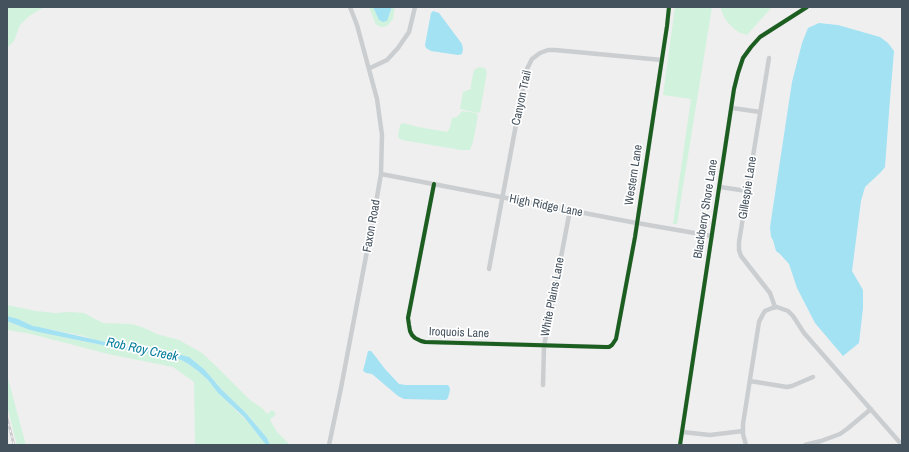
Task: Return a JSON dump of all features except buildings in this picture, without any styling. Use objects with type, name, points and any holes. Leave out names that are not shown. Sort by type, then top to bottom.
[{"type":"street","name":"Faxon Road","points":[[328,445],[341,388],[381,174],[382,135],[377,98],[370,68],[350,7]]},
{"type":"street","points":[[370,68],[387,60],[398,48],[409,32],[415,7]]},
{"type":"street","name":"Western Lane","points":[[612,344],[616,339],[637,223],[669,7]]},
{"type":"street","name":"Blackberry Shore Lane","points":[[680,445],[738,73],[743,58],[760,36],[807,7]]},
{"type":"street","name":"Canyon Trail","points":[[489,269],[526,71],[532,59],[540,53],[548,50],[555,50],[662,60]]},
{"type":"street","name":"Gillespie Lane","points":[[769,58],[739,242],[739,250],[741,256],[770,293],[774,307]]},
{"type":"street","points":[[732,108],[760,112]]},
{"type":"street","name":"High Ridge Lane","points":[[381,174],[712,236]]},
{"type":"street","name":"Iroquois Lane","points":[[434,184],[408,318],[412,335],[425,342],[605,347],[612,344]]},
{"type":"street","points":[[720,187],[747,191]]},
{"type":"street","name":"White Plains Lane","points":[[543,385],[544,346],[570,210]]},
{"type":"street","points":[[746,445],[743,424],[759,322],[765,311],[774,307],[782,308],[793,316],[804,333],[902,445]]},
{"type":"street","points":[[750,381],[787,387],[813,377]]},
{"type":"street","points":[[805,445],[840,434],[871,409]]},
{"type":"street","points":[[682,432],[710,435],[743,431]]},
{"type":"green space","points":[[7,7],[44,7],[29,16],[20,25],[14,41],[7,48]]},
{"type":"green space","points":[[369,7],[373,7],[379,20],[389,16],[392,7],[395,7],[393,19],[387,26],[378,26],[375,23]]},
{"type":"green space","points":[[675,7],[712,7],[677,224],[673,224],[691,99],[663,95]]},
{"type":"green space","points":[[720,7],[772,7],[747,35],[738,32],[731,26],[725,19]]},
{"type":"green space","points":[[479,67],[485,68],[487,72],[480,112],[478,113],[460,109],[463,92],[471,89],[474,70]]},
{"type":"green space","points":[[462,111],[476,113],[478,116],[470,150],[461,150],[402,140],[398,136],[400,125],[403,123],[447,132],[450,128],[452,118],[457,117]]},
{"type":"green space","points":[[7,305],[36,311],[84,313],[103,323],[131,324],[157,334],[179,340],[202,353],[250,400],[262,408],[267,414],[272,410],[276,414],[270,420],[277,432],[290,445],[270,445],[267,438],[245,412],[222,390],[204,369],[189,357],[174,353],[95,340],[84,336],[33,326],[7,316]]},
{"type":"green space","points":[[7,321],[38,332],[122,349],[175,357],[187,363],[208,380],[218,393],[248,422],[266,445],[195,445],[194,382],[173,367],[108,354],[31,334],[7,330]]},
{"type":"green space","points":[[7,375],[26,445],[17,445],[7,406]]},
{"type":"water","points":[[373,7],[392,7],[387,21],[383,22],[379,20]]},
{"type":"water","points":[[433,11],[439,13],[462,44],[462,54],[458,55],[431,51],[426,48],[425,45],[431,13]]},
{"type":"water","points":[[819,23],[838,25],[880,37],[888,43],[894,51],[885,167],[865,187],[861,201],[852,271],[863,290],[863,308],[859,343],[843,356],[815,323],[797,288],[789,264],[776,251],[771,237],[770,227],[792,82],[802,43],[808,28]]},
{"type":"water","name":"Rob Roy Creek","points":[[7,316],[33,326],[119,345],[174,353],[189,357],[204,369],[222,390],[245,412],[267,438],[270,445],[266,445],[244,417],[218,393],[208,380],[187,363],[175,357],[122,349],[38,332],[7,321]]},
{"type":"water","points":[[368,351],[372,352],[399,384],[447,385],[449,386],[450,390],[448,398],[446,400],[404,399],[398,396],[372,374],[363,371]]},
{"type":"railway","points":[[7,418],[14,445]]},
{"type":"cycle path","points":[[434,184],[408,318],[410,331],[415,338],[425,342],[605,347],[612,345],[616,339],[635,237],[669,7]]},
{"type":"cycle path","points":[[680,445],[734,89],[738,73],[743,58],[760,37],[807,7]]}]
